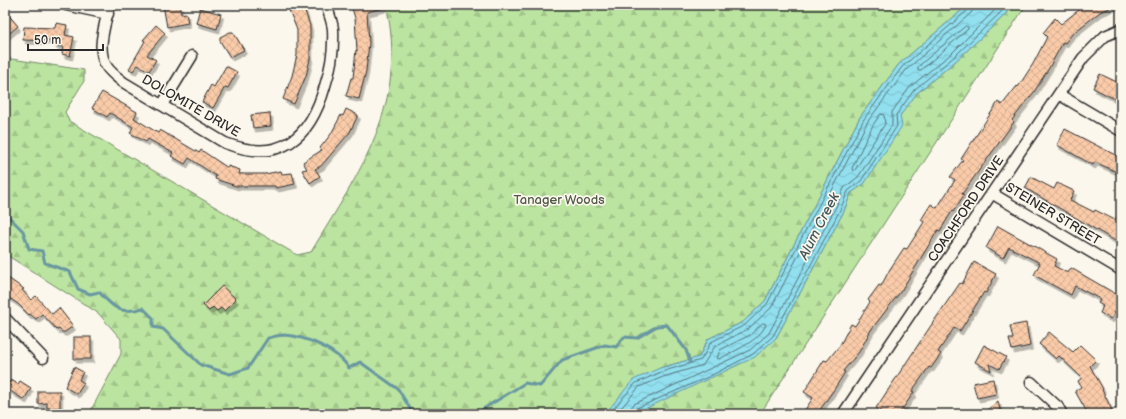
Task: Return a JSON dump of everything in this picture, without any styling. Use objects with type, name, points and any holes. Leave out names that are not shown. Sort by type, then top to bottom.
[{"type":"street","points":[[66,5],[108,10]]},
{"type":"street","name":"DOLOMITE DRIVE","points":[[108,10],[102,47],[107,67],[123,82],[226,143],[244,150],[272,150],[290,142],[298,136],[312,121],[320,103],[330,69],[333,28],[326,5]]},
{"type":"street","name":"COACHFORD DRIVE","points":[[843,414],[1060,95],[1083,58],[1105,36],[1121,29]]},
{"type":"street","points":[[162,105],[192,56]]},
{"type":"street","points":[[1060,95],[1121,131]]},
{"type":"street","name":"STEINER STREET","points":[[993,194],[1121,270]]},
{"type":"street","points":[[5,318],[43,358]]},
{"type":"street","points":[[1031,382],[1058,407],[1062,414]]},
{"type":"green space","name":"Tanager Woods","points":[[386,5],[968,5],[899,64],[860,117],[765,301],[743,322],[708,339],[699,357],[660,368],[605,414],[89,414],[121,354],[121,339],[98,313],[5,254],[5,58],[84,70],[84,81],[65,112],[69,121],[297,255],[311,252],[347,193],[376,135],[385,105],[391,74],[391,41]]},
{"type":"green space","points":[[1012,5],[1026,5],[760,414],[634,414],[776,338],[844,211],[851,193],[864,184],[901,126],[899,116],[917,93],[958,59],[1004,16]]},
{"type":"water","name":"Alum Creek","points":[[968,5],[1012,5],[1004,16],[958,59],[917,93],[900,116],[902,126],[864,184],[851,193],[844,211],[776,338],[755,357],[634,414],[605,414],[633,380],[660,368],[699,357],[708,339],[743,322],[765,301],[860,117],[899,64]]},
{"type":"building","points":[[163,5],[180,5],[181,14],[186,13],[188,23],[167,27]]},
{"type":"building","points":[[287,5],[303,5],[310,26],[310,59],[306,76],[294,104],[283,99],[292,76],[297,55],[297,30]]},
{"type":"building","points":[[351,5],[382,5],[383,8],[367,12],[369,43],[366,71],[359,99],[346,96],[351,78],[353,78],[356,50],[357,51],[355,18]]},
{"type":"building","points":[[1085,5],[1117,5],[1100,12],[1072,34],[1065,43],[1063,42],[1034,92],[1012,120],[1014,122],[962,194],[964,195],[940,231],[938,230],[901,291],[871,330],[859,352],[843,371],[845,372],[817,414],[802,414],[813,398],[804,392],[824,360],[827,361],[840,345],[851,324],[855,326],[870,302],[868,300],[879,285],[881,286],[904,248],[907,249],[924,222],[921,220],[931,204],[937,208],[955,180],[950,177],[963,160],[961,159],[998,102],[1002,105],[1017,86],[1018,87],[1033,64],[1047,37],[1043,33],[1055,18],[1061,24]]},
{"type":"building","points":[[200,8],[221,14],[217,29],[196,23]]},
{"type":"building","points":[[5,11],[18,26],[5,37]]},
{"type":"building","points":[[56,23],[67,25],[65,35],[74,37],[70,56],[62,54],[63,47],[54,45],[54,41],[23,40],[24,27],[55,28]]},
{"type":"building","points":[[156,25],[165,33],[147,55],[156,60],[149,71],[138,65],[133,71],[129,69],[145,41],[143,40]]},
{"type":"building","points":[[233,32],[244,50],[230,57],[220,41],[220,37]]},
{"type":"building","points":[[226,66],[237,72],[228,88],[225,87],[213,108],[202,102],[211,85],[214,87]]},
{"type":"building","points":[[1100,74],[1121,84],[1121,102],[1093,88]]},
{"type":"building","points":[[102,92],[137,112],[134,118],[158,133],[160,130],[199,153],[201,150],[228,168],[228,166],[240,170],[239,174],[265,174],[281,171],[282,174],[292,173],[295,184],[276,188],[275,186],[236,186],[215,179],[216,176],[189,158],[185,164],[171,156],[173,153],[148,139],[146,142],[130,133],[133,127],[110,113],[107,117],[92,108]]},
{"type":"building","points":[[346,109],[358,115],[350,132],[321,166],[315,169],[320,176],[310,183],[302,170],[307,169],[303,162],[322,150],[320,148],[331,134],[341,115],[343,116]]},
{"type":"building","points":[[270,113],[271,126],[253,128],[251,115]]},
{"type":"building","points":[[1065,129],[1121,158],[1121,174],[1095,162],[1093,165],[1057,145]]},
{"type":"building","points":[[1031,177],[1054,189],[1057,183],[1074,191],[1070,200],[1094,212],[1095,210],[1115,220],[1121,208],[1121,234],[1117,242],[1025,188]]},
{"type":"building","points":[[998,226],[1057,259],[1054,266],[1068,273],[1071,268],[1121,297],[1121,315],[1115,312],[1111,319],[1100,313],[1103,306],[1098,303],[1100,299],[1075,286],[1071,295],[1034,275],[1040,263],[1009,247],[1003,258],[986,248]]},
{"type":"building","points":[[974,262],[996,274],[986,293],[984,292],[960,331],[954,328],[938,352],[941,354],[931,368],[929,367],[912,391],[914,392],[899,414],[885,414],[876,408],[960,283],[962,284]]},
{"type":"building","points":[[5,276],[24,289],[22,290],[31,300],[36,296],[52,314],[59,308],[73,326],[65,332],[62,332],[59,329],[57,330],[42,314],[36,319],[30,314],[29,315],[18,304],[5,295]]},
{"type":"building","points":[[222,286],[236,299],[224,311],[221,308],[217,311],[213,307],[209,311],[203,305]]},
{"type":"building","points":[[1026,323],[1030,346],[1012,350],[1009,339],[1013,339],[1010,326]]},
{"type":"building","points":[[1049,332],[1073,352],[1080,345],[1096,360],[1090,366],[1103,389],[1102,390],[1114,414],[1088,414],[1075,391],[1081,387],[1078,381],[1082,378],[1059,356],[1056,359],[1039,344]]},
{"type":"building","points":[[74,337],[91,337],[91,359],[74,359]]},
{"type":"building","points":[[984,345],[1006,357],[999,369],[989,364],[991,371],[975,362]]},
{"type":"building","points":[[74,367],[83,372],[79,380],[84,383],[77,394],[65,387]]},
{"type":"building","points":[[993,379],[996,394],[977,398],[973,383]]},
{"type":"building","points":[[11,380],[18,384],[20,381],[31,388],[24,400],[6,388]]},
{"type":"building","points":[[38,391],[60,391],[60,408],[47,408],[47,403],[38,404]]},
{"type":"building","points":[[998,401],[1001,414],[982,414]]},
{"type":"waterway","points":[[5,213],[23,231],[29,249],[42,251],[45,263],[70,272],[78,289],[90,294],[99,292],[118,309],[129,311],[143,308],[153,318],[153,327],[163,329],[201,365],[230,374],[248,368],[268,338],[282,335],[302,338],[320,345],[337,355],[349,368],[360,362],[398,389],[411,410],[418,414]]},
{"type":"waterway","points":[[475,414],[525,383],[540,386],[562,360],[605,345],[616,347],[624,337],[637,338],[657,326],[667,325],[686,350],[690,362]]}]
